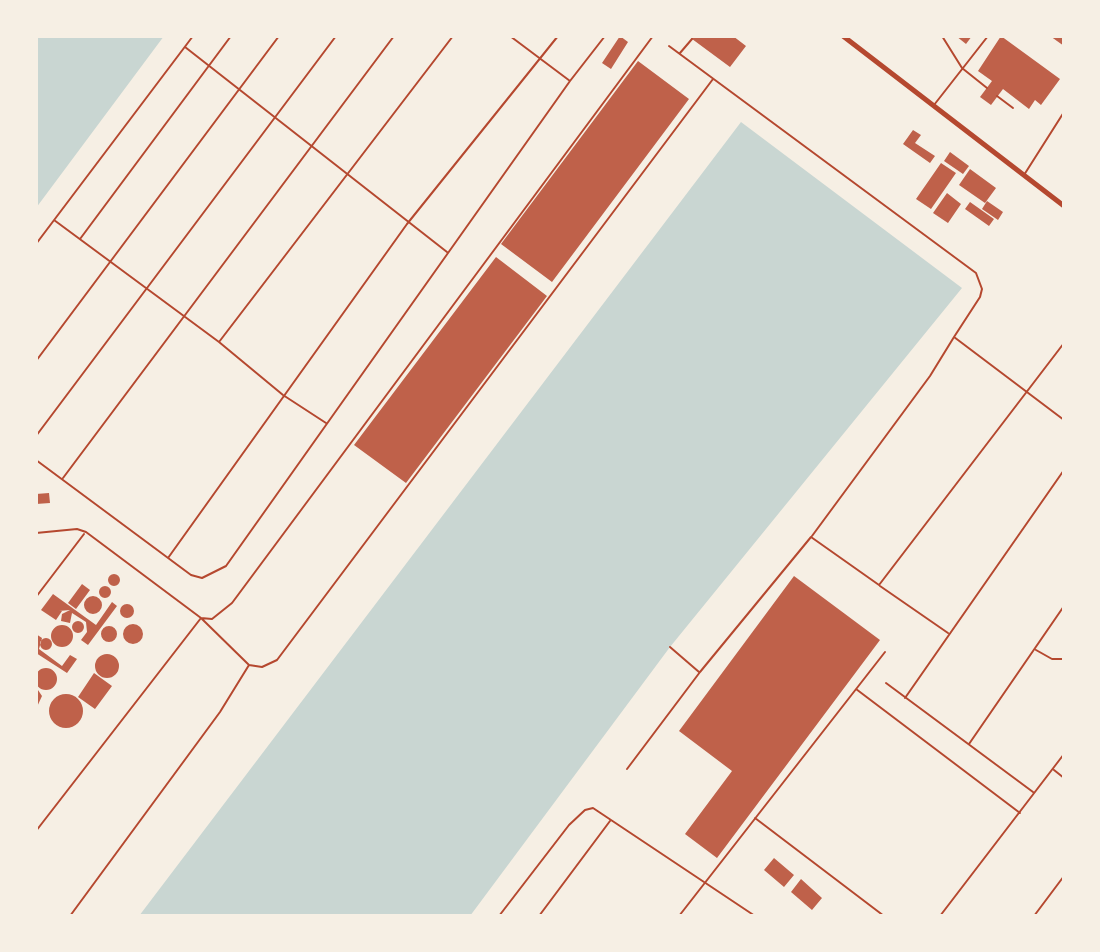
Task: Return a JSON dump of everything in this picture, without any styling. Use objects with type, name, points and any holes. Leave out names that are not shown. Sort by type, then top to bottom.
[{"type":"street","points":[[843,36],[1064,206]]},
{"type":"lane","points":[[36,244],[193,36]]},
{"type":"lane","points":[[80,239],[231,36]]},
{"type":"lane","points":[[36,361],[279,36]]},
{"type":"lane","points":[[36,436],[336,36]]},
{"type":"lane","points":[[62,479],[394,36]]},
{"type":"lane","points":[[219,342],[453,36]]},
{"type":"lane","points":[[510,36],[570,81]]},
{"type":"lane","points":[[168,559],[407,224],[558,36]]},
{"type":"lane","points":[[36,460],[168,559],[202,578],[226,566],[605,36]]},
{"type":"lane","points":[[201,618],[212,619],[232,603],[653,36]]},
{"type":"lane","points":[[942,36],[962,68],[987,88]]},
{"type":"lane","points":[[933,107],[988,36]]},
{"type":"lane","points":[[679,54],[692,39]]},
{"type":"lane","points":[[627,769],[700,672],[811,537],[930,376],[982,289],[976,273],[669,46]]},
{"type":"lane","points":[[185,47],[274,120],[448,253]]},
{"type":"lane","points":[[36,533],[77,529],[86,532],[201,618],[249,665],[262,667],[277,660],[713,79]]},
{"type":"lane","points":[[997,96],[1013,108]]},
{"type":"lane","points":[[1024,176],[1064,112]]},
{"type":"lane","points":[[54,220],[219,342],[283,395],[327,424]]},
{"type":"lane","points":[[954,337],[1064,420]]},
{"type":"lane","points":[[879,585],[1064,343]]},
{"type":"lane","points":[[905,698],[1064,470]]},
{"type":"lane","points":[[36,597],[86,532]]},
{"type":"lane","points":[[811,537],[950,634]]},
{"type":"lane","points":[[969,745],[1064,606]]},
{"type":"lane","points":[[36,831],[201,618]]},
{"type":"lane","points":[[670,647],[700,672]]},
{"type":"lane","points":[[1034,649],[1052,659],[1064,659]]},
{"type":"lane","points":[[679,916],[885,652]]},
{"type":"lane","points":[[70,916],[220,712],[249,665]]},
{"type":"lane","points":[[886,683],[1034,793]]},
{"type":"lane","points":[[855,688],[1020,813]]},
{"type":"lane","points":[[940,916],[1064,754]]},
{"type":"lane","points":[[1053,769],[1064,778]]},
{"type":"lane","points":[[499,916],[578,815],[593,808],[755,916]]},
{"type":"lane","points":[[755,818],[884,916]]},
{"type":"lane","points":[[539,916],[612,819]]},
{"type":"lane","points":[[1034,916],[1064,876]]},
{"type":"shaded area","points":[[36,36],[164,36],[36,208]]},
{"type":"shaded area","points":[[741,122],[962,288],[670,647],[470,916],[139,916]]},
{"type":"building","points":[[620,36],[628,42],[611,69],[602,63]]},
{"type":"building","points":[[688,36],[733,36],[746,46],[730,67]]},
{"type":"building","points":[[956,36],[972,36],[966,44]]},
{"type":"building","points":[[1001,36],[1060,79],[1041,105],[1035,100],[1029,109],[1003,89],[991,105],[980,97],[992,81],[978,71]]},
{"type":"building","points":[[1050,36],[1064,36],[1064,46]]},
{"type":"building","points":[[638,61],[689,99],[552,282],[501,244]]},
{"type":"building","points":[[913,130],[921,135],[915,143],[935,156],[930,163],[903,144]]},
{"type":"building","points":[[950,152],[969,166],[963,174],[944,161]]},
{"type":"building","points":[[941,163],[956,173],[931,209],[916,199]]},
{"type":"building","points":[[970,169],[996,188],[985,203],[959,185]]},
{"type":"building","points":[[947,193],[961,204],[948,223],[933,213]]},
{"type":"building","points":[[987,201],[1003,212],[998,220],[982,209]]},
{"type":"building","points":[[970,202],[994,219],[989,226],[965,209]]},
{"type":"building","points":[[496,257],[547,296],[406,483],[354,445]]},
{"type":"building","points":[[49,493],[50,503],[36,504],[36,494]]},
{"type":"building","points":[[109,575],[119,575],[119,585],[109,585]]},
{"type":"building","points":[[794,576],[880,640],[717,858],[685,834],[732,771],[679,731]]},
{"type":"building","points":[[82,584],[90,590],[76,609],[68,603]]},
{"type":"building","points":[[100,587],[110,587],[110,597],[100,597]]},
{"type":"building","points":[[53,594],[96,625],[112,602],[117,606],[88,645],[81,640],[87,632],[86,622],[72,613],[70,623],[61,621],[62,614],[70,610],[59,611],[62,611],[56,620],[41,610]]},
{"type":"building","points":[[93,596],[102,605],[93,614],[84,605]]},
{"type":"building","points":[[127,604],[134,611],[127,618],[120,611]]},
{"type":"building","points":[[78,621],[84,627],[78,633],[72,627]]},
{"type":"building","points":[[133,624],[140,627],[143,634],[140,641],[133,644],[126,641],[123,634],[126,627]]},
{"type":"building","points":[[62,625],[70,628],[73,636],[70,644],[62,647],[54,644],[51,636],[54,628]]},
{"type":"building","points":[[106,626],[112,626],[117,634],[115,640],[106,642],[101,637],[101,631]]},
{"type":"building","points":[[36,634],[42,638],[39,649],[62,666],[70,655],[77,659],[67,673],[36,653]]},
{"type":"building","points":[[46,638],[52,644],[46,650],[40,644]]},
{"type":"building","points":[[107,654],[116,657],[119,666],[116,675],[107,678],[98,675],[95,666],[98,657]]},
{"type":"building","points":[[46,668],[54,671],[57,679],[54,687],[46,690],[38,687],[35,679],[38,671]]},
{"type":"building","points":[[94,673],[112,686],[95,709],[78,697]]},
{"type":"building","points":[[36,687],[42,696],[36,709]]},
{"type":"building","points":[[66,694],[78,699],[83,711],[78,723],[66,728],[54,723],[49,711],[54,699]]},
{"type":"building","points":[[774,858],[794,875],[784,887],[764,870]]},
{"type":"building","points":[[801,879],[822,898],[812,910],[791,892]]}]
